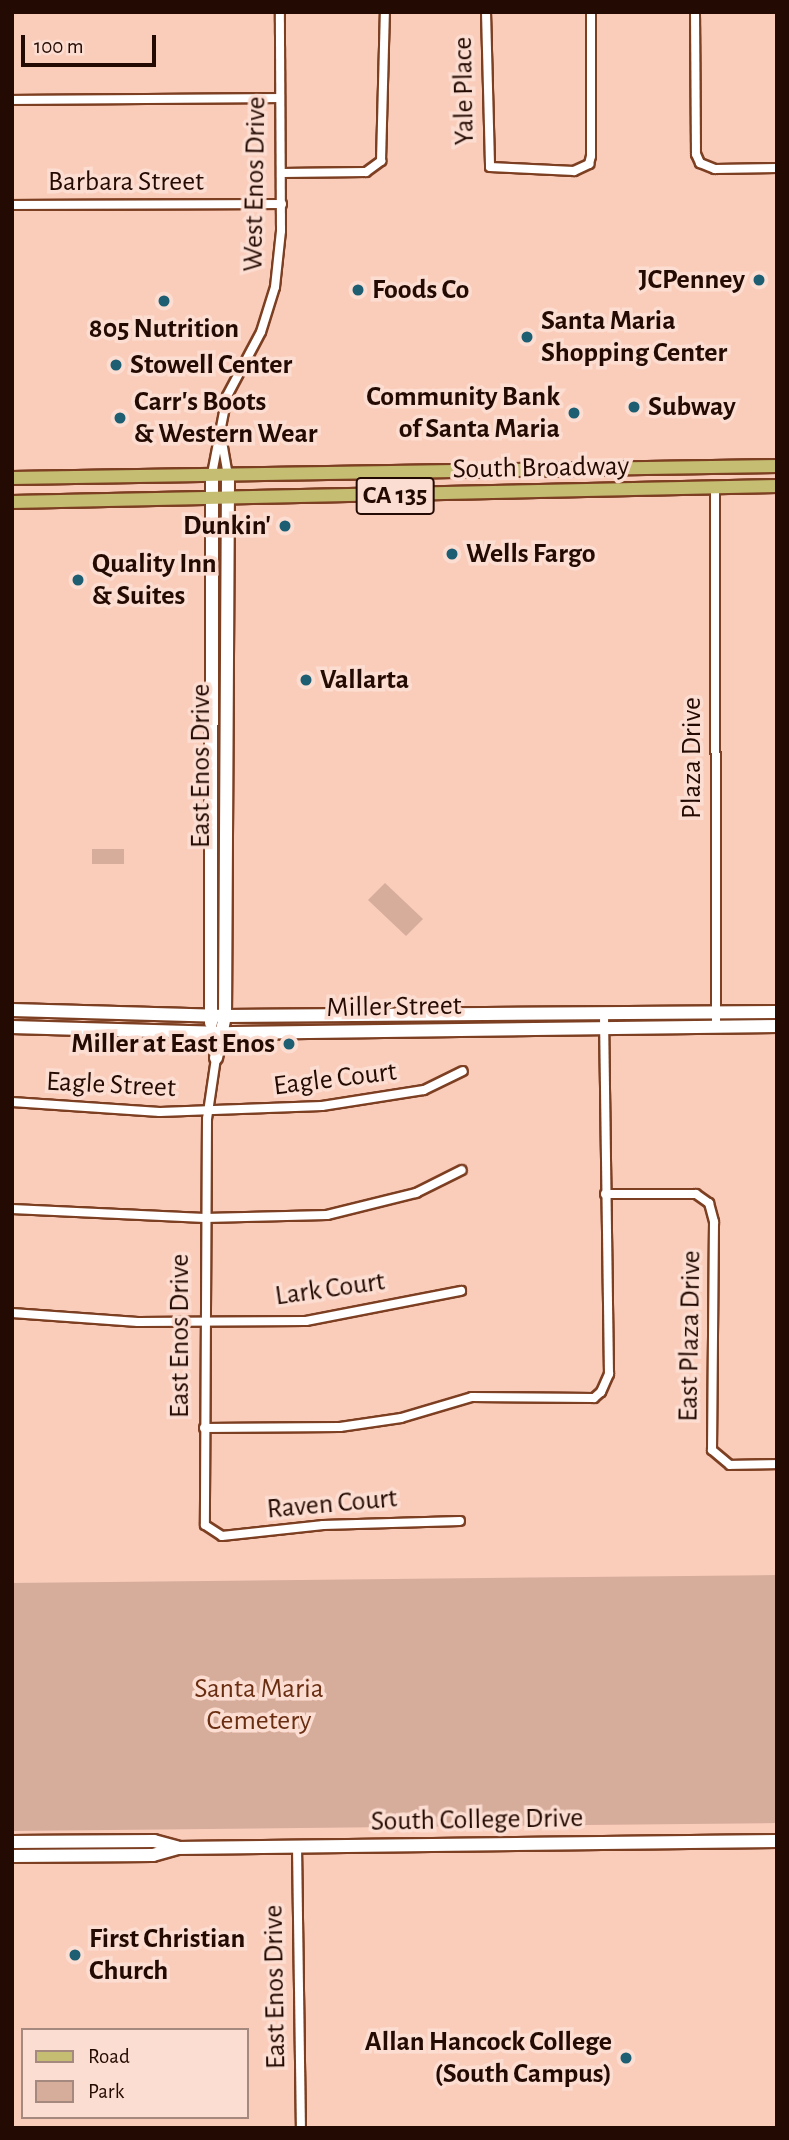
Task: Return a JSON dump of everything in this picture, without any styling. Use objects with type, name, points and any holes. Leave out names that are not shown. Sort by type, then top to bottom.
[{"type":"main road","name":"South Broadway","points":[[12,478],[777,466]]},
{"type":"main road","name":"South Broadway","points":[[12,502],[212,500],[777,486]]},
{"type":"street","name":"West Enos Drive","points":[[212,474],[220,429],[234,377],[271,306],[282,204],[280,12]]},
{"type":"street","points":[[282,173],[366,172],[381,162],[385,12]]},
{"type":"street","name":"Yale Place","points":[[486,12],[490,167],[574,171],[589,164],[591,156],[590,12]]},
{"type":"street","points":[[695,12],[696,154],[700,163],[715,169],[777,168]]},
{"type":"street","points":[[12,100],[280,98]]},
{"type":"street","name":"Barbara Street","points":[[12,205],[282,204]]},
{"type":"street","name":"West Enos Drive","points":[[220,429],[228,474]]},
{"type":"street","name":"East Enos Drive","points":[[212,474],[210,1015],[217,1033]]},
{"type":"street","name":"East Enos Drive","points":[[209,1530],[202,1517],[205,1218],[207,1112],[216,1058],[217,1033],[225,1016],[228,474]]},
{"type":"street","name":"Plaza Drive","points":[[715,488],[716,1028]]},
{"type":"street","name":"Miller Street","points":[[12,1010],[225,1016],[777,1012]]},
{"type":"street","points":[[204,1428],[376,1423],[471,1396],[594,1398],[609,1374],[604,1013]]},
{"type":"street","name":"Miller Street","points":[[12,1027],[217,1033],[777,1026]]},
{"type":"street","name":"Eagle Court","points":[[207,1112],[322,1107],[404,1094],[447,1082],[463,1071]]},
{"type":"street","name":"Eagle Street","points":[[12,1102],[207,1112]]},
{"type":"street","points":[[12,1209],[205,1218],[350,1211],[438,1185],[462,1170]]},
{"type":"street","name":"East Plaza Drive","points":[[605,1194],[696,1194],[709,1203],[714,1222],[712,1450],[725,1464],[777,1464]]},
{"type":"street","name":"Lark Court","points":[[12,1313],[204,1323],[306,1321],[461,1291]]},
{"type":"street","name":"Raven Court","points":[[209,1530],[222,1536],[323,1525],[460,1521]]},
{"type":"street","name":"South College Drive","points":[[12,1842],[154,1841],[177,1847],[777,1841]]},
{"type":"street","name":"East Enos Drive","points":[[297,1846],[301,2128]]},
{"type":"street","name":"South College Drive","points":[[12,1856],[153,1855],[177,1847]]},
{"type":"green space","points":[[92,849],[124,849],[124,864],[92,864]]},
{"type":"green space","points":[[385,883],[423,919],[406,936],[368,900]]},
{"type":"green space","name":"Santa Maria Cemetery","points":[[777,1575],[777,1823],[12,1831],[12,1583]]},
{"type":"place","name":"JCPenney","points":[[759,280]]},
{"type":"place","name":"Foods Co","points":[[358,290]]},
{"type":"place","name":"805 Nutrition","points":[[164,301]]},
{"type":"place","name":"Santa Maria Shopping Center","points":[[527,337]]},
{"type":"place","name":"Stowell Center","points":[[116,365]]},
{"type":"place","name":"Subway","points":[[634,407]]},
{"type":"place","name":"Community Bank of Santa Maria","points":[[574,413]]},
{"type":"place","name":"Carr's Boots & Western Wear","points":[[120,418]]},
{"type":"place","name":"Dunkin'","points":[[285,526]]},
{"type":"place","name":"Wells Fargo","points":[[452,554]]},
{"type":"place","name":"Quality Inn & Suites","points":[[78,580]]},
{"type":"place","name":"Vallarta","points":[[306,680]]},
{"type":"place","name":"Miller at East Enos","points":[[289,1044]]},
{"type":"place","name":"First Christian Church","points":[[75,1955]]},
{"type":"place","name":"Allan Hancock College (South Campus)","points":[[626,2058]]}]
